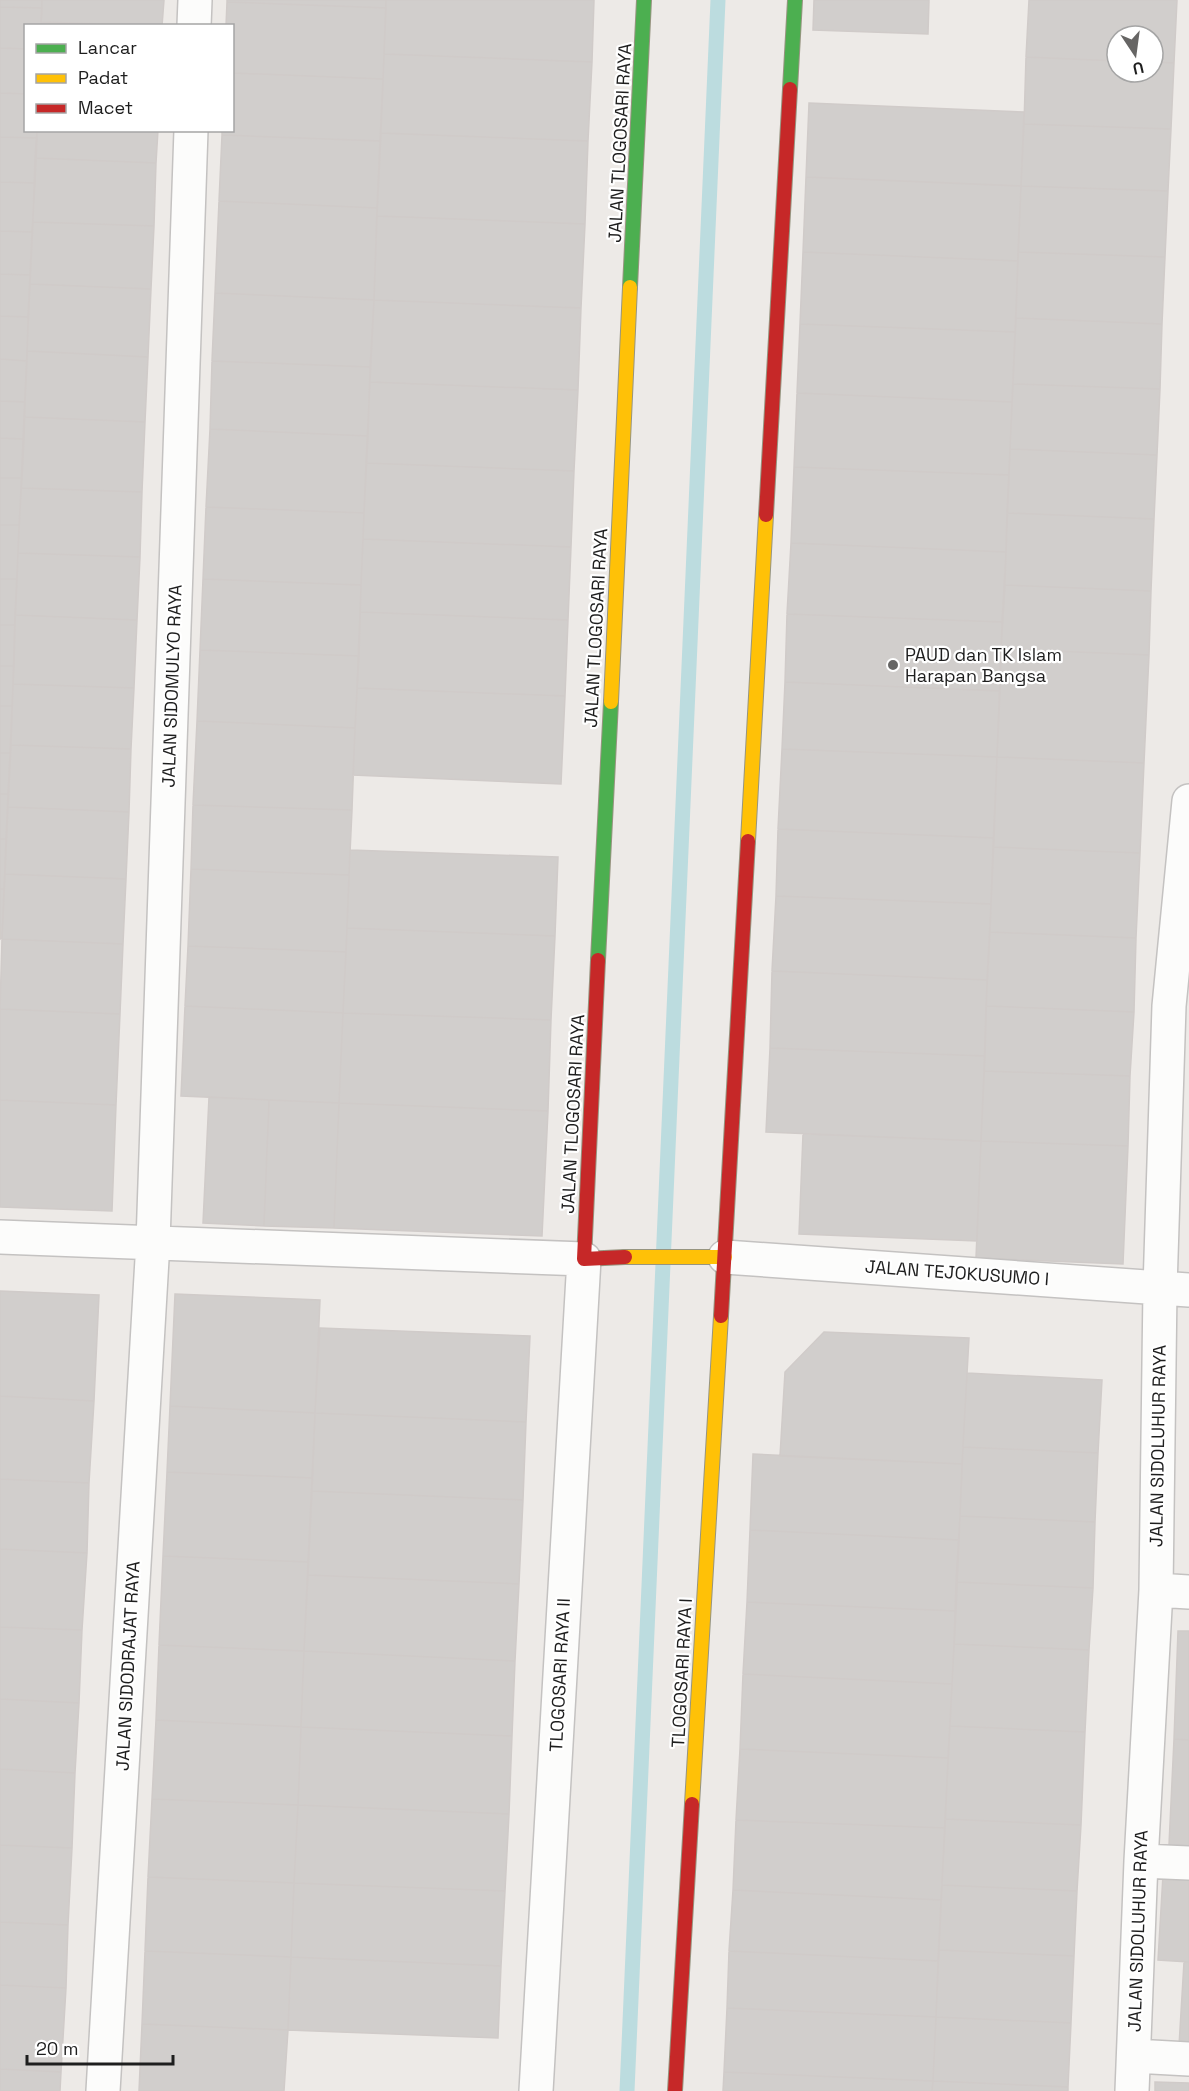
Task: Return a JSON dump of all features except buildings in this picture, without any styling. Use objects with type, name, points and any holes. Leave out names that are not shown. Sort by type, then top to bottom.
[{"type":"street","points":[[194,24],[195,0]]},
{"type":"street","name":"JALAN TLOGOSARI RAYA","points":[[597,1258],[644,0]]},
{"type":"street","points":[[0,1237],[597,1258],[715,1257],[795,0]]},
{"type":"street","name":"JALAN SIDOMULYO RAYA","points":[[153,1242],[191,132]]},
{"type":"street","name":"JALAN SIDOLUHUR RAYA","points":[[1132,2091],[1141,1861],[1175,1289],[1179,1007],[1189,801]]},
{"type":"street","name":"JALAN SIDODRAJAT RAYA","points":[[103,2091],[153,1242]]},
{"type":"street","name":"JALAN TEJOKUSUMO I","points":[[715,1257],[1175,1289]]},
{"type":"street","name":"TLOGOSARI RAYA I","points":[[675,2091],[715,1257]]},
{"type":"street","name":"TLOGOSARI RAYA II","points":[[536,2091],[597,1258]]},
{"type":"street","points":[[1156,1590],[1189,1592]]},
{"type":"street","points":[[1141,1861],[1189,1863]]},
{"type":"street","points":[[1134,2056],[1189,2059]]},
{"type":"waterway","points":[[627,2091],[718,0]]},
{"type":"traffic: fast","points":[[630,287],[644,0]]},
{"type":"traffic: fast","points":[[790,89],[795,0]]},
{"type":"traffic: fast","points":[[598,960],[611,702]]},
{"type":"traffic: slow","points":[[611,702],[630,287]]},
{"type":"traffic: slow","points":[[748,841],[766,515]]},
{"type":"traffic: slow","points":[[625,1257],[725,1257]]},
{"type":"traffic: slow","points":[[692,1804],[721,1316]]},
{"type":"traffic: jam","points":[[766,515],[790,89]]},
{"type":"traffic: jam","points":[[721,1316],[748,841]]},
{"type":"traffic: jam","points":[[598,960],[584,1259],[625,1257]]},
{"type":"traffic: jam","points":[[675,2091],[692,1804]]},
{"type":"place","name":"PAUD dan TK Islam Harapan Bangsa","points":[[893,665]]}]
